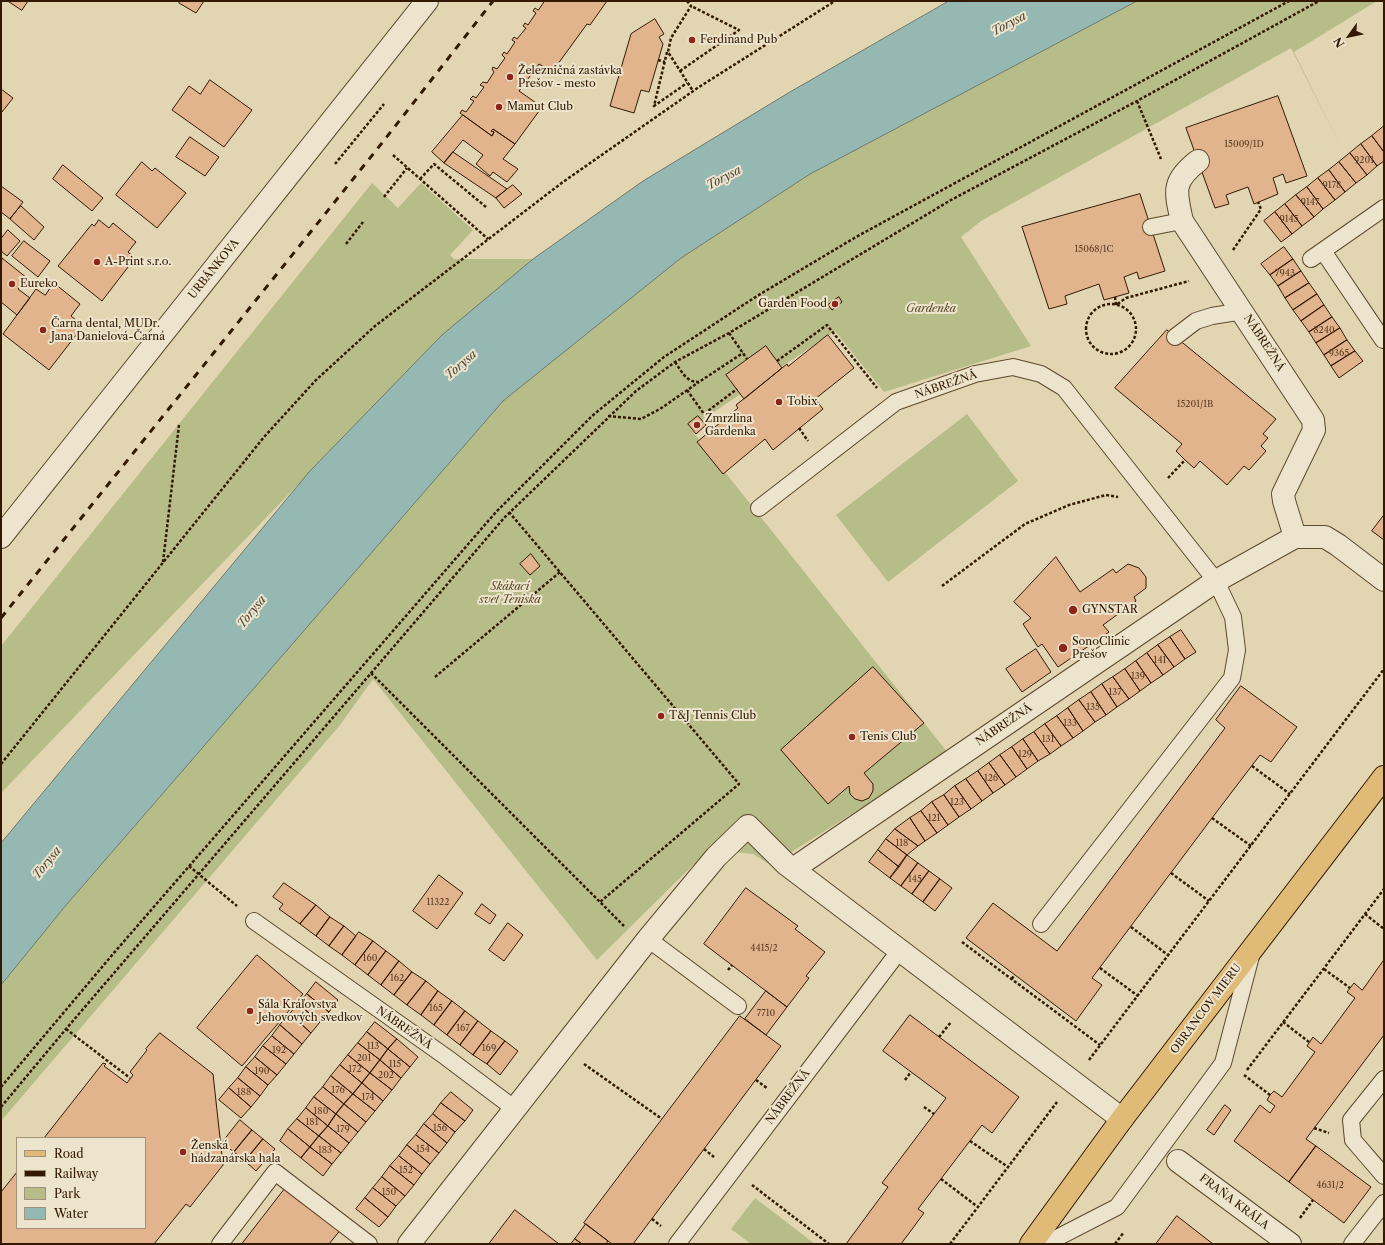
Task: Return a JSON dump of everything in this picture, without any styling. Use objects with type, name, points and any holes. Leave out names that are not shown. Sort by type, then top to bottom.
[{"type":"main road","name":"OBRANCOV MIERU","points":[[1031,1244],[1122,1119],[1384,777]]},
{"type":"street","name":"URBÁNKOVA","points":[[1,537],[427,1]]},
{"type":"street","points":[[1175,194],[1178,180],[1198,160]]},
{"type":"street","name":"NÁBREŽNÁ","points":[[1175,194],[1182,221],[1243,311],[1313,420],[1314,430],[1283,494],[1294,537]]},
{"type":"street","name":"NÁBREŽNÁ","points":[[793,869],[1216,580],[1294,537],[1325,537],[1384,580]]},
{"type":"street","points":[[409,1244],[646,942],[716,857],[748,826],[793,869],[1122,1119]]},
{"type":"street","name":"FRAŇA KRÁĽA","points":[[1178,1161],[1293,1234]]},
{"type":"lane","points":[[1383,340],[1317,255],[1384,208]]},
{"type":"lane","points":[[1151,227],[1182,221]]},
{"type":"lane","points":[[1175,337],[1196,322],[1212,316],[1243,311]]},
{"type":"lane","name":"NÁBREŽNÁ","points":[[759,508],[896,402],[975,374],[1013,367],[1041,374],[1064,388],[1216,580],[1233,617],[1237,650],[1232,678],[1040,924]]},
{"type":"lane","name":"NÁBREŽNÁ","points":[[254,921],[446,1057],[515,1108]]},
{"type":"lane","points":[[646,942],[738,1006]]},
{"type":"lane","points":[[1045,1244],[1117,1207],[1223,1063],[1253,948]]},
{"type":"lane","name":"NÁBREŽNÁ","points":[[677,1244],[900,950]]},
{"type":"lane","points":[[1383,1175],[1353,1140],[1352,1120],[1384,1080]]},
{"type":"lane","points":[[220,1244],[275,1172],[369,1244]]},
{"type":"lane","points":[[1352,1244],[1384,1203]]},
{"type":"path","points":[[680,70],[739,30],[691,6],[687,1]]},
{"type":"path","points":[[1,764],[264,437],[316,380],[375,326],[563,182],[693,91],[835,1]]},
{"type":"path","points":[[1,1087],[189,866],[496,512],[592,416],[664,357],[756,296],[856,237],[1175,61],[1289,1]]},
{"type":"path","points":[[1,1107],[66,1029],[510,512],[608,416],[636,391],[675,362],[729,333],[952,200],[1319,1]]},
{"type":"path","points":[[688,82],[654,106],[672,38],[691,6]]},
{"type":"path","points":[[668,52],[693,91]]},
{"type":"path","points":[[658,60],[665,62]]},
{"type":"path","points":[[1137,101],[1175,194]]},
{"type":"path","points":[[335,164],[384,104]]},
{"type":"path","points":[[393,155],[488,239]]},
{"type":"path","points":[[420,179],[434,164],[486,207]]},
{"type":"path","points":[[384,196],[407,168]]},
{"type":"path","points":[[1116,305],[1130,313],[1136,327],[1132,343],[1127,348],[1113,354],[1097,350],[1087,336],[1087,328],[1093,313],[1107,305],[1116,305],[1126,298],[1217,273],[1260,209],[1258,202]]},
{"type":"path","points":[[346,244],[363,222]]},
{"type":"path","points":[[1115,297],[1116,305]]},
{"type":"path","points":[[777,361],[827,325],[892,406]]},
{"type":"path","points":[[729,333],[747,359]]},
{"type":"path","points":[[608,416],[641,419],[660,409],[743,352]]},
{"type":"path","points":[[675,362],[685,377],[693,382],[699,382]]},
{"type":"path","points":[[687,390],[704,414],[737,389]]},
{"type":"path","points":[[162,562],[179,425]]},
{"type":"path","points":[[1168,478],[1185,460]]},
{"type":"path","points":[[942,586],[1024,524],[1070,505],[1106,496],[1152,500]]},
{"type":"path","points":[[510,512],[740,784],[600,902]]},
{"type":"path","points":[[435,677],[560,572]]},
{"type":"path","points":[[950,1244],[1384,669]]},
{"type":"path","points":[[371,673],[600,902],[646,942]]},
{"type":"path","points":[[1252,766],[1290,794]]},
{"type":"path","points":[[1212,818],[1251,846]]},
{"type":"path","points":[[189,866],[254,921]]},
{"type":"path","points":[[1171,873],[1209,901]]},
{"type":"path","points":[[1239,1080],[1384,889]]},
{"type":"path","points":[[1365,914],[1384,929]]},
{"type":"path","points":[[1131,927],[1168,955]]},
{"type":"path","points":[[962,942],[1100,1044]]},
{"type":"path","points":[[1100,968],[1138,996]]},
{"type":"path","points":[[1324,969],[1350,988]]},
{"type":"path","points":[[1012,979],[1014,975]]},
{"type":"path","points":[[1283,1022],[1309,1042]]},
{"type":"path","points":[[66,1029],[130,1078]]},
{"type":"path","points":[[562,1049],[662,1119]]},
{"type":"path","points":[[905,1080],[911,1072]]},
{"type":"path","points":[[1243,1075],[1270,1095]]},
{"type":"path","points":[[924,1107],[934,1114]]},
{"type":"path","points":[[970,1141],[1008,1167]]},
{"type":"path","points":[[704,1149],[829,1244]]},
{"type":"path","points":[[941,1179],[978,1207]]},
{"type":"path","points":[[1293,1234],[1313,1200]]},
{"type":"path","points":[[1115,1244],[1127,1228]]},
{"type":"green space","points":[[1137,1],[1377,1],[1294,52],[1341,147],[1291,48],[981,221],[961,237],[1031,346],[884,392],[835,331],[690,428],[948,753],[771,865],[753,854],[722,851],[693,865],[597,960],[373,679],[340,725],[1,1121],[1,985],[67,904],[503,401],[681,258],[810,174]]},
{"type":"green space","points":[[372,183],[398,208],[421,183],[473,230],[450,255],[454,259],[533,259],[442,335],[1,793],[1,646]]},
{"type":"green space","points":[[967,414],[1018,481],[888,582],[836,515]]},
{"type":"green space","points":[[755,1198],[815,1244],[751,1244],[731,1229]]},
{"type":"water","name":"Torysa","points":[[949,1],[1137,1],[810,174],[681,258],[503,401],[67,904],[1,985],[1,843],[309,472],[442,335],[533,259],[643,181],[790,92]]},
{"type":"building","points":[[8,1],[28,1],[22,10]]},
{"type":"building","points":[[180,1],[204,1],[196,13],[179,3]]},
{"type":"building","name":"Železničná zastávka Prešov - mesto","points":[[545,1],[607,1],[590,25],[587,24],[552,72],[539,64],[519,91],[542,107],[515,144],[493,129],[491,131],[494,132],[492,136],[460,113],[462,110],[466,112],[474,101],[470,99],[473,96],[476,98],[484,87],[480,85],[483,82],[487,83],[494,72],[492,69],[493,67],[497,69],[505,58],[502,55],[504,52],[507,54],[515,42],[512,40],[514,37],[517,39],[526,28],[523,26],[525,23],[528,25],[536,13],[533,11],[535,8],[538,10]]},
{"type":"building","points":[[655,19],[664,34],[659,37],[663,44],[649,92],[641,90],[634,113],[610,106],[631,34]]},
{"type":"building","points":[[210,80],[252,110],[224,147],[172,110],[189,86],[200,94]]},
{"type":"building","points":[[1,89],[13,98],[2,112],[1,112]]},
{"type":"building","points":[[1278,96],[1307,176],[1286,183],[1283,174],[1273,178],[1278,194],[1254,204],[1248,187],[1226,195],[1229,204],[1215,208],[1186,128]]},
{"type":"building","points":[[463,115],[492,136],[494,132],[491,131],[493,129],[515,144],[503,159],[518,169],[507,182],[493,172],[490,176],[476,164],[483,155],[463,140],[444,163],[432,152]]},
{"type":"building","points":[[1383,127],[1384,128],[1384,152],[1372,136]]},
{"type":"building","points":[[1372,136],[1384,152],[1384,161],[1377,166],[1361,144]]},
{"type":"building","points":[[190,137],[219,157],[205,176],[176,157]]},
{"type":"building","points":[[1361,144],[1377,166],[1367,175],[1350,153]]},
{"type":"building","points":[[453,152],[507,189],[496,198],[444,163]]},
{"type":"building","points":[[1350,153],[1367,175],[1356,183],[1339,162]]},
{"type":"building","points":[[142,162],[152,171],[155,168],[186,193],[157,228],[116,195]]},
{"type":"building","points":[[1339,162],[1356,183],[1345,192],[1329,170]]},
{"type":"building","points":[[63,165],[103,198],[92,211],[53,179]]},
{"type":"building","points":[[1329,170],[1345,192],[1335,200],[1318,178]]},
{"type":"building","points":[[1318,178],[1335,200],[1323,209],[1307,187]]},
{"type":"building","points":[[513,185],[522,194],[504,208],[496,198]]},
{"type":"building","points":[[1,186],[23,202],[10,219],[1,212]]},
{"type":"building","points":[[1307,187],[1323,209],[1314,217],[1296,195]]},
{"type":"building","points":[[1140,194],[1165,271],[1139,279],[1137,272],[1124,277],[1129,293],[1104,300],[1099,284],[1065,296],[1067,304],[1049,309],[1022,227]]},
{"type":"building","points":[[1296,195],[1314,217],[1302,226],[1285,204]]},
{"type":"building","points":[[1285,204],[1302,226],[1292,234],[1275,212]]},
{"type":"building","points":[[21,206],[44,227],[34,240],[10,219]]},
{"type":"building","points":[[1275,212],[1292,234],[1281,242],[1264,221]]},
{"type":"building","name":"A-Print s.r.o.","points":[[99,220],[109,228],[113,223],[136,242],[128,252],[135,258],[102,301],[58,266],[92,224],[94,226]]},
{"type":"building","points":[[8,230],[20,241],[7,256],[1,251],[1,239]]},
{"type":"building","points":[[24,241],[50,261],[38,277],[12,256]]},
{"type":"building","points":[[1284,247],[1293,259],[1270,275],[1261,264]]},
{"type":"building","name":"Eureko","points":[[2,258],[27,278],[18,289],[30,298],[17,315],[1,302]]},
{"type":"building","points":[[1293,259],[1301,271],[1278,286],[1270,275]]},
{"type":"building","points":[[1301,271],[1309,283],[1285,298],[1278,286]]},
{"type":"building","name":"Čarna dental, MUDr. Jana Danielová-Čarná","points":[[54,283],[80,304],[71,316],[83,326],[49,370],[3,334],[36,289],[45,295]]},
{"type":"building","points":[[1309,283],[1317,294],[1293,310],[1285,298]]},
{"type":"building","points":[[1317,294],[1324,305],[1301,321],[1293,310]]},
{"type":"building","name":"Garden Food","points":[[839,297],[842,302],[832,310],[828,305]]},
{"type":"building","points":[[1324,305],[1332,317],[1309,332],[1301,321]]},
{"type":"building","points":[[1332,317],[1340,328],[1316,343],[1309,332]]},
{"type":"building","points":[[1340,328],[1347,340],[1324,355],[1316,343]]},
{"type":"building","points":[[1167,330],[1276,419],[1263,434],[1268,438],[1261,446],[1266,451],[1249,470],[1244,466],[1227,485],[1200,461],[1194,468],[1176,451],[1182,444],[1115,388]]},
{"type":"building","name":"Tobix","points":[[828,335],[854,368],[815,399],[823,409],[773,450],[765,439],[723,474],[697,442],[738,408],[736,405],[787,364],[788,366]]},
{"type":"building","points":[[1347,340],[1355,351],[1331,366],[1324,355]]},
{"type":"building","points":[[766,346],[782,368],[744,399],[726,375]]},
{"type":"building","points":[[1355,351],[1363,361],[1339,378],[1331,366]]},
{"type":"building","name":"Zmrzlina Gardenka","points":[[698,416],[706,425],[696,434],[688,424]]},
{"type":"building","points":[[1384,515],[1384,540],[1372,531]]},
{"type":"building","points":[[531,554],[540,566],[530,575],[520,564]]},
{"type":"building","name":"GYNSTAR","points":[[1056,557],[1080,592],[1113,569],[1116,573],[1128,564],[1139,568],[1146,577],[1146,588],[1134,597],[1136,601],[1103,625],[1109,632],[1058,667],[1042,644],[1038,647],[1023,624],[1031,618],[1014,602]]},
{"type":"building","points":[[1181,630],[1196,652],[1185,659],[1170,637]]},
{"type":"building","points":[[1170,637],[1185,659],[1174,667],[1158,645]]},
{"type":"building","points":[[1158,645],[1174,667],[1163,675],[1147,653]]},
{"type":"building","points":[[1036,649],[1051,672],[1022,692],[1006,669]]},
{"type":"building","points":[[1147,653],[1163,675],[1151,683],[1136,661]]},
{"type":"building","points":[[1136,661],[1151,683],[1140,691],[1125,669]]},
{"type":"building","name":"Tenis Club","points":[[873,667],[924,723],[864,773],[873,784],[873,791],[869,798],[862,801],[855,799],[850,794],[849,786],[828,804],[781,750]]},
{"type":"building","points":[[1125,669],[1140,691],[1129,699],[1113,677]]},
{"type":"building","points":[[1113,677],[1129,699],[1117,707],[1102,684]]},
{"type":"building","points":[[1102,684],[1117,707],[1106,715],[1091,692]]},
{"type":"building","points":[[1241,686],[1297,727],[1271,762],[1260,755],[1212,818],[1092,978],[1102,985],[1076,1021],[966,938],[993,903],[1057,951],[1225,728],[1216,720]]},
{"type":"building","points":[[1091,692],[1106,715],[1095,722],[1079,700]]},
{"type":"building","points":[[1079,700],[1095,722],[1083,731],[1068,708]]},
{"type":"building","points":[[1068,708],[1083,731],[1073,738],[1057,716]]},
{"type":"building","points":[[1057,716],[1073,738],[1061,746],[1045,724]]},
{"type":"building","points":[[1045,724],[1061,746],[1050,754],[1034,732]]},
{"type":"building","points":[[1034,732],[1050,754],[1038,761],[1023,739]]},
{"type":"building","points":[[1023,739],[1038,761],[1027,769],[1012,747]]},
{"type":"building","points":[[1012,747],[1027,769],[1016,777],[1000,755]]},
{"type":"building","points":[[1000,755],[1016,777],[1005,785],[989,763]]},
{"type":"building","points":[[989,763],[1005,785],[993,793],[978,771]]},
{"type":"building","points":[[978,771],[993,793],[982,801],[966,779]]},
{"type":"building","points":[[966,779],[982,801],[971,809],[955,786]]},
{"type":"building","points":[[955,786],[971,809],[959,817],[944,795]]},
{"type":"building","points":[[944,795],[959,817],[948,825],[932,802]]},
{"type":"building","points":[[932,802],[948,825],[937,833],[921,811]]},
{"type":"building","points":[[921,811],[937,833],[925,841],[910,818]]},
{"type":"building","points":[[910,818],[925,841],[918,846],[895,829]]},
{"type":"building","points":[[895,829],[918,846],[907,855],[886,839]]},
{"type":"building","points":[[886,839],[907,855],[899,867],[878,850]]},
{"type":"building","points":[[878,850],[899,867],[890,878],[869,862]]},
{"type":"building","points":[[907,855],[918,863],[901,886],[890,878]]},
{"type":"building","points":[[918,863],[929,871],[912,894],[901,886]]},
{"type":"building","points":[[929,871],[940,879],[923,902],[912,894]]},
{"type":"building","points":[[439,875],[463,893],[437,929],[413,911]]},
{"type":"building","points":[[940,879],[952,888],[935,911],[923,902]]},
{"type":"building","points":[[284,883],[316,905],[300,924],[279,909],[283,904],[273,897]]},
{"type":"building","points":[[746,888],[798,926],[795,929],[825,952],[806,976],[809,978],[787,1007],[704,944]]},
{"type":"building","points":[[482,904],[496,915],[490,924],[475,914]]},
{"type":"building","points":[[316,905],[330,917],[316,936],[300,924]]},
{"type":"building","points":[[330,917],[344,926],[329,946],[316,936]]},
{"type":"building","points":[[508,923],[523,935],[504,961],[489,950]]},
{"type":"building","points":[[344,926],[356,936],[342,955],[329,946]]},
{"type":"building","points":[[359,932],[373,941],[355,965],[342,955]]},
{"type":"building","points":[[373,941],[386,951],[368,975],[355,965]]},
{"type":"building","points":[[386,951],[399,961],[381,985],[368,975]]},
{"type":"building","name":"Sála Kráľovstva Jehovových svedkov","points":[[257,955],[303,994],[242,1066],[197,1028]]},
{"type":"building","points":[[1384,960],[1384,1035],[1306,1139],[1316,1146],[1289,1182],[1234,1141],[1260,1105],[1270,1113],[1275,1106],[1267,1100],[1270,1095],[1274,1091],[1282,1097],[1315,1052],[1307,1046],[1313,1037],[1321,1044],[1355,998],[1347,992],[1354,983],[1362,990]]},
{"type":"building","points":[[399,961],[412,972],[394,995],[381,985]]},
{"type":"building","points":[[412,972],[426,981],[407,1005],[394,995]]},
{"type":"building","points":[[426,981],[438,991],[421,1015],[407,1005]]},
{"type":"building","points":[[316,982],[338,1000],[329,1012],[307,994]]},
{"type":"building","points":[[438,991],[452,1001],[434,1025],[421,1015]]},
{"type":"building","points":[[766,991],[787,1007],[766,1035],[745,1019]]},
{"type":"building","points":[[307,994],[329,1012],[320,1022],[298,1004]]},
{"type":"building","points":[[452,1001],[465,1011],[447,1035],[434,1025]]},
{"type":"building","points":[[298,1004],[320,1022],[311,1033],[290,1014]]},
{"type":"building","points":[[465,1011],[478,1021],[460,1045],[447,1035]]},
{"type":"building","points":[[290,1014],[311,1033],[302,1044],[280,1025]]},
{"type":"building","points":[[910,1015],[1019,1097],[992,1133],[982,1125],[918,1209],[924,1213],[901,1244],[846,1244],[888,1187],[882,1183],[946,1098],[883,1051]]},
{"type":"building","points":[[740,1016],[781,1046],[633,1244],[612,1244],[584,1223]]},
{"type":"building","points":[[478,1021],[491,1031],[473,1055],[460,1045]]},
{"type":"building","points":[[375,1022],[397,1039],[388,1049],[367,1032]]},
{"type":"building","points":[[280,1025],[302,1044],[294,1054],[272,1036]]},
{"type":"building","points":[[491,1031],[505,1041],[487,1064],[473,1055]]},
{"type":"building","points":[[367,1032],[388,1049],[380,1060],[358,1043]]},
{"type":"building","name":"Ženská hádzanárska hala","points":[[160,1033],[213,1074],[223,1165],[190,1207],[186,1204],[154,1244],[1,1244],[1,1192],[16,1173],[16,1229],[146,1229],[146,1137],[45,1137],[103,1063],[106,1064],[104,1066],[127,1083],[133,1075],[130,1072],[147,1050],[146,1049]]},
{"type":"building","points":[[272,1036],[294,1054],[286,1064],[263,1046]]},
{"type":"building","points":[[397,1039],[418,1057],[410,1067],[388,1049]]},
{"type":"building","points":[[505,1041],[518,1051],[500,1075],[487,1064]]},
{"type":"building","points":[[358,1043],[380,1060],[370,1073],[348,1055]]},
{"type":"building","points":[[263,1046],[286,1064],[277,1075],[255,1057]]},
{"type":"building","points":[[388,1049],[410,1067],[401,1078],[380,1060]]},
{"type":"building","points":[[348,1055],[370,1073],[362,1083],[340,1065]]},
{"type":"building","points":[[255,1057],[277,1075],[268,1085],[246,1067]]},
{"type":"building","points":[[380,1060],[401,1078],[392,1090],[370,1073]]},
{"type":"building","points":[[340,1065],[362,1083],[353,1094],[331,1076]]},
{"type":"building","points":[[246,1067],[268,1085],[260,1096],[238,1078]]},
{"type":"building","points":[[370,1073],[392,1090],[383,1101],[362,1083]]},
{"type":"building","points":[[331,1076],[353,1094],[344,1104],[323,1087]]},
{"type":"building","points":[[238,1078],[260,1096],[251,1107],[229,1088]]},
{"type":"building","points":[[362,1083],[383,1101],[375,1111],[353,1094]]},
{"type":"building","points":[[323,1087],[344,1104],[336,1114],[314,1097]]},
{"type":"building","points":[[229,1088],[251,1107],[241,1118],[219,1100]]},
{"type":"building","points":[[451,1092],[473,1110],[465,1121],[441,1103]]},
{"type":"building","points":[[353,1094],[375,1111],[366,1122],[344,1104]]},
{"type":"building","points":[[314,1097],[336,1114],[328,1126],[306,1108]]},
{"type":"building","points":[[441,1103],[465,1121],[455,1132],[433,1114]]},
{"type":"building","points":[[344,1104],[366,1122],[358,1132],[336,1114]]},
{"type":"building","points":[[1225,1105],[1231,1110],[1214,1135],[1207,1130]]},
{"type":"building","points":[[306,1108],[328,1126],[319,1136],[297,1119]]},
{"type":"building","points":[[336,1114],[358,1132],[349,1143],[328,1126]]},
{"type":"building","points":[[433,1114],[455,1132],[447,1143],[424,1124]]},
{"type":"building","points":[[297,1119],[319,1136],[310,1147],[288,1129]]},
{"type":"building","points":[[240,1120],[252,1130],[234,1152],[222,1143]]},
{"type":"building","points":[[424,1124],[447,1143],[439,1153],[416,1135]]},
{"type":"building","points":[[328,1126],[349,1143],[341,1153],[319,1136]]},
{"type":"building","points":[[288,1129],[310,1147],[301,1158],[280,1141]]},
{"type":"building","points":[[252,1130],[263,1139],[245,1161],[234,1152]]},
{"type":"building","points":[[416,1135],[439,1153],[430,1164],[407,1145]]},
{"type":"building","points":[[319,1136],[341,1153],[332,1164],[310,1147]]},
{"type":"building","points":[[263,1139],[275,1149],[256,1171],[245,1161]]},
{"type":"building","points":[[407,1145],[430,1164],[422,1174],[399,1156]]},
{"type":"building","points":[[1316,1146],[1371,1187],[1344,1223],[1289,1182]]},
{"type":"building","points":[[310,1147],[332,1164],[323,1176],[301,1158]]},
{"type":"building","points":[[399,1156],[422,1174],[414,1185],[390,1166]]},
{"type":"building","points":[[390,1166],[414,1185],[405,1196],[382,1177]]},
{"type":"building","points":[[382,1177],[405,1196],[396,1206],[373,1188]]},
{"type":"building","points":[[287,1186],[342,1228],[329,1244],[242,1244]]},
{"type":"building","points":[[373,1188],[396,1206],[388,1217],[365,1198]]},
{"type":"building","points":[[365,1198],[388,1217],[379,1227],[356,1209]]},
{"type":"building","points":[[515,1210],[559,1244],[489,1244]]},
{"type":"building","points":[[1177,1216],[1213,1244],[1156,1244]]},
{"type":"building","points":[[586,1224],[608,1241],[606,1244],[582,1244],[575,1239]]},
{"type":"building","points":[[575,1239],[582,1244],[571,1244]]},
{"type":"railway","points":[[1,618],[382,143],[493,1]]},
{"type":"place","name":"Ferdinand Pub","points":[[692,40]]},
{"type":"place","name":"Železničná zastávka Prešov - mesto","points":[[510,77]]},
{"type":"place","name":"Mamut Club","points":[[499,107]]},
{"type":"place","name":"A-Print s.r.o.","points":[[97,262]]},
{"type":"place","name":"Eureko","points":[[12,284]]},
{"type":"place","name":"Garden Food","points":[[835,304]]},
{"type":"place","name":"Čarna dental, MUDr. Jana Danielová-Čarná","points":[[43,330]]},
{"type":"place","name":"Tobix","points":[[779,402]]},
{"type":"place","name":"Zmrzlina Gardenka","points":[[697,425]]},
{"type":"place","name":"GYNSTAR","points":[[1073,610]]},
{"type":"place","name":"SonoClinic Prešov","points":[[1063,648]]},
{"type":"place","name":"T&J Tennis Club","points":[[661,716]]},
{"type":"place","name":"Tenis Club","points":[[852,737]]},
{"type":"place","name":"Sála Kráľovstva Jehovových svedkov","points":[[250,1011]]},
{"type":"place","name":"Ženská hádzanárska hala","points":[[183,1152]]},
{"type":"park label","name":"Gardenka","points":[[931,309]]},
{"type":"park label","name":"Skákací svet Teniska","points":[[510,593]]}]
